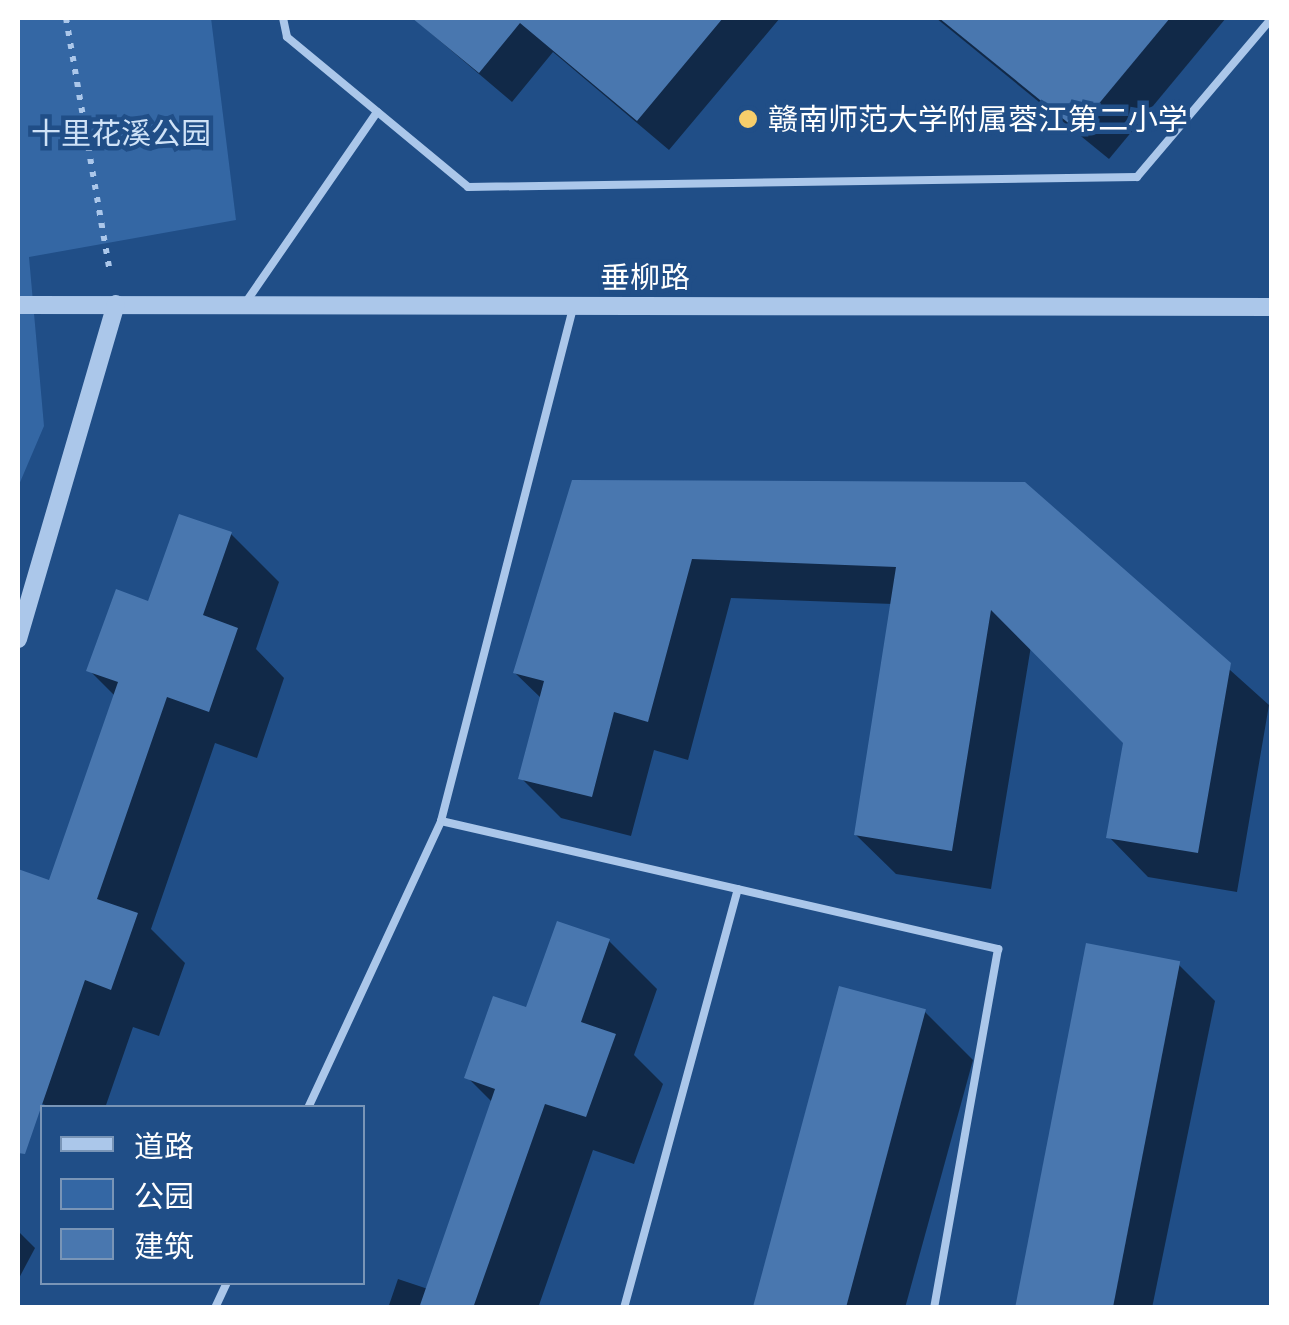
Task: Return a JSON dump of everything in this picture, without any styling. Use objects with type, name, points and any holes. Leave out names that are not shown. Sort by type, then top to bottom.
[{"type":"street","points":[[18,640],[116,304]]},
{"type":"street","name":"垂柳路","points":[[18,305],[1272,306]]},
{"type":"lane","points":[[283,18],[286,38],[468,187],[1137,177],[1272,18]]},
{"type":"lane","points":[[245,304],[377,112]]},
{"type":"lane","points":[[309,1105],[442,821],[574,305]]},
{"type":"lane","points":[[442,821],[998,949],[934,1308]]},
{"type":"lane","points":[[624,1308],[738,889]]},
{"type":"lane","points":[[215,1308],[226,1285]]},
{"type":"path","points":[[66,18],[116,304]]},
{"type":"green space","name":"十里花溪公园","points":[[18,18],[211,18],[236,220],[29,257],[44,426],[18,487]]},
{"type":"building","points":[[412,18],[723,18],[637,121],[520,23],[479,73]]},
{"type":"building","points":[[939,18],[1170,18],[1077,130]]},
{"type":"building","points":[[572,480],[1025,482],[1231,663],[1198,853],[1106,838],[1123,743],[991,610],[952,851],[854,835],[896,567],[692,559],[648,722],[614,712],[592,797],[518,779],[544,681],[513,673]]},
{"type":"building","points":[[179,514],[232,532],[203,615],[238,628],[209,712],[167,697],[97,899],[138,913],[111,990],[85,980],[25,1154],[18,1153],[18,869],[49,880],[118,682],[86,671],[116,589],[148,601]]},
{"type":"building","points":[[557,921],[610,939],[581,1022],[616,1034],[586,1117],[545,1104],[473,1308],[419,1308],[495,1089],[464,1078],[493,996],[526,1007]]},
{"type":"building","points":[[1086,943],[1180,961],[1113,1308],[1015,1308]]},
{"type":"building","points":[[839,986],[926,1009],[846,1308],[753,1308]]},
{"type":"place","name":"赣南师范大学附属蓉江第二小学","points":[[748,119]]}]
